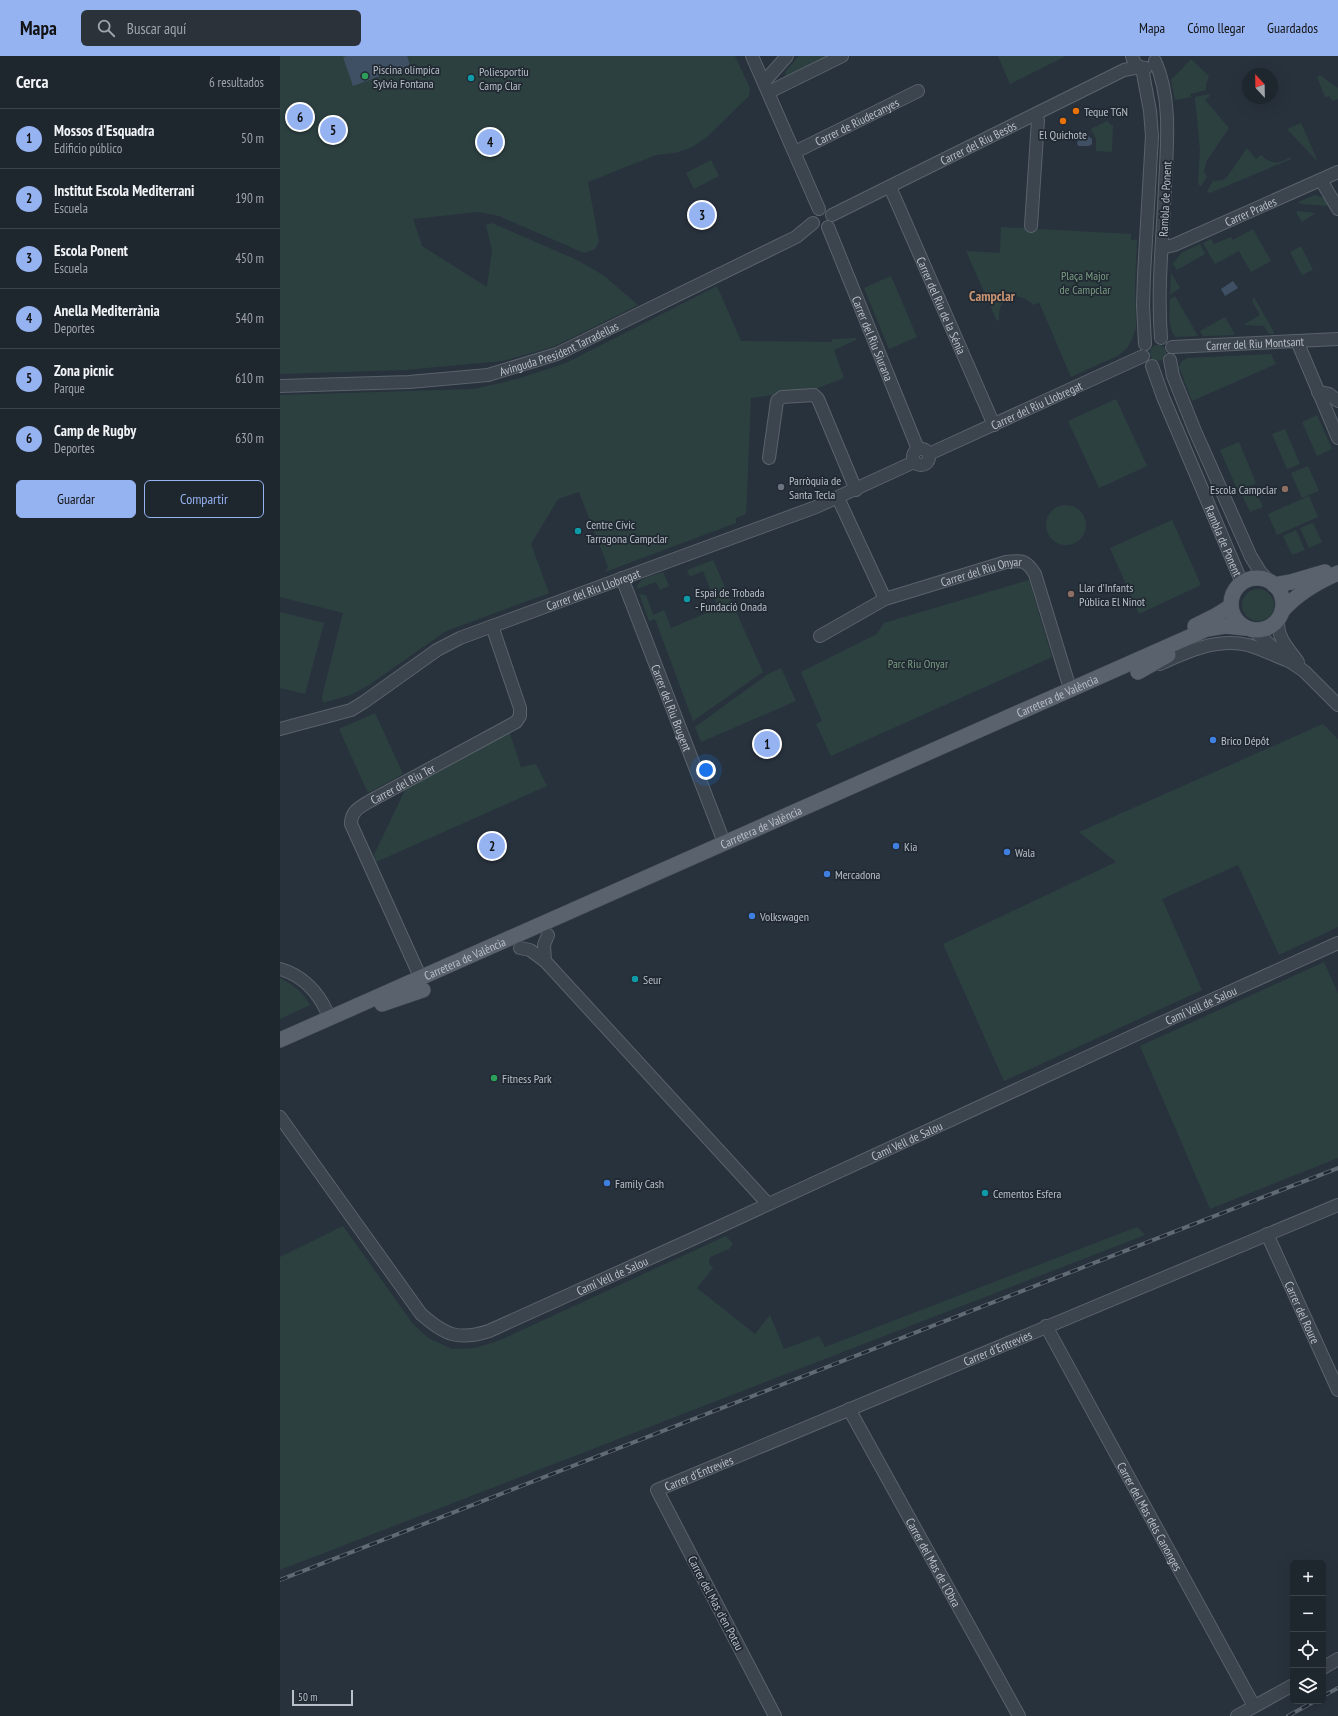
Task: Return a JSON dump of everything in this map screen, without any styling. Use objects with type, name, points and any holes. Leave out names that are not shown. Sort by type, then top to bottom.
[{"type":"main road","points":[[1338,566],[1321,574],[1272,583],[1262,579],[1252,579],[1242,583],[1235,589],[1231,606],[1234,617],[1249,629],[1265,629],[1296,597],[1326,578],[1338,573]]},
{"type":"main road","points":[[1272,583],[1282,598],[1280,615]]},
{"type":"main road","name":"Carretera de València","points":[[280,1033],[1205,621],[1231,606]]},
{"type":"main road","name":"Carretera de València","points":[[280,1040],[1207,629],[1225,626],[1249,629]]},
{"type":"main road","points":[[1138,672],[1165,657],[1180,645],[1184,639]]},
{"type":"main road","points":[[303,1030],[423,990]]},
{"type":"street","points":[[752,56],[819,209]]},
{"type":"street","points":[[766,87],[787,56]]},
{"type":"street","points":[[766,87],[842,56]]},
{"type":"street","points":[[1132,56],[1136,65],[1141,68]]},
{"type":"street","points":[[1124,70],[1132,56]]},
{"type":"street","name":"Carrer del Riu Besòs","points":[[832,215],[1124,70],[1149,68],[1156,58]]},
{"type":"street","name":"Rambla de Ponent","points":[[1156,58],[1161,77],[1167,116],[1167,154],[1159,300],[1161,338]]},
{"type":"street","name":"Rambla de Ponent","points":[[1141,68],[1150,111],[1152,136],[1144,275],[1144,350]]},
{"type":"street","name":"Carrer de Riudecanyes","points":[[795,152],[918,91]]},
{"type":"street","points":[[1031,226],[1038,120],[1035,115]]},
{"type":"street","name":"Carrer Prades","points":[[1162,248],[1174,246],[1338,172]]},
{"type":"street","points":[[1321,180],[1338,209]]},
{"type":"street","name":"Carrer del Riu de la Sénia","points":[[890,187],[994,425]]},
{"type":"street","points":[[819,209],[827,209],[832,215],[833,220],[828,228],[821,229],[813,223],[813,216],[819,209]]},
{"type":"street","name":"Avinguda President Tarradellas","points":[[280,386],[409,382],[488,375],[557,354],[796,237],[813,223]]},
{"type":"street","name":"Carrer del Riu Siurana","points":[[828,228],[923,452]]},
{"type":"street","points":[[1161,338],[1166,340],[1172,347],[1172,356],[1170,360],[1162,366],[1152,366],[1145,360],[1144,350],[1150,340],[1161,338]]},
{"type":"street","name":"Carrer del Riu Montsant","points":[[1172,347],[1338,339]]},
{"type":"street","points":[[1297,341],[1338,438]]},
{"type":"street","name":"Carrer del Riu Llobregat","points":[[280,729],[351,710],[437,650],[460,638],[838,498],[914,462],[923,465],[928,461],[923,452],[994,425],[1144,350]]},
{"type":"street","name":"Rambla de Ponent","points":[[1170,360],[1173,376],[1195,431],[1251,558],[1261,573],[1272,583]]},
{"type":"street","name":"Rambla de Ponent","points":[[1152,366],[1163,396],[1242,583]]},
{"type":"street","points":[[1318,392],[1328,394],[1338,401]]},
{"type":"street","points":[[769,458],[777,401],[782,397],[814,395],[818,399],[856,490]]},
{"type":"street","points":[[838,498],[885,599]]},
{"type":"street","name":"Carrer del Riu Onyar","points":[[820,636],[885,599],[1006,562],[1020,560],[1026,562],[1035,574],[1062,667],[1068,682]]},
{"type":"street","name":"Carrer del Riu Brugent","points":[[622,578],[722,837]]},
{"type":"street","points":[[1280,615],[1277,629],[1279,635],[1304,671],[1338,705]]},
{"type":"street","name":"Carrer del Riu Ter","points":[[418,972],[351,824],[351,818],[354,812],[370,801],[516,722],[520,716],[520,708],[492,626]]},
{"type":"street","points":[[1249,629],[1304,671]]},
{"type":"street","points":[[1138,672],[1154,667],[1200,647],[1222,643],[1248,645],[1289,661]]},
{"type":"street","points":[[545,961],[544,945],[548,935]]},
{"type":"street","name":"Camí Vell de Salou","points":[[280,1117],[422,1314],[435,1326],[449,1333],[460,1337],[474,1336],[489,1332],[1338,943]]},
{"type":"street","points":[[520,948],[530,950],[545,961],[768,1204]]},
{"type":"street","points":[[280,969],[297,976],[309,984],[319,996],[327,1012]]},
{"type":"street","name":"Carrer d'Entrevies","points":[[657,1490],[1338,1205]]},
{"type":"street","name":"Carrer del Roure","points":[[1267,1234],[1338,1390]]},
{"type":"street","name":"Carrer del Mas dels Canonges","points":[[1046,1326],[1254,1706]]},
{"type":"street","name":"Carrer del Mas de l'Obra","points":[[849,1409],[1019,1716]]},
{"type":"street","name":"Carrer del Mas d'en Potau","points":[[657,1490],[775,1716]]},
{"type":"street","points":[[1326,1666],[1338,1660]]},
{"type":"street","points":[[1237,1716],[1290,1687]]},
{"type":"green space","points":[[280,56],[735,56],[750,88],[749,96],[707,137],[692,147],[675,153],[656,155],[588,182],[599,242],[595,249],[584,253],[499,216],[478,212],[413,219],[422,246],[487,287],[492,250],[486,225],[492,223],[577,260],[603,275],[638,305],[553,347],[503,361],[405,370],[280,374]]},
{"type":"green space","points":[[799,56],[834,56],[784,81],[786,71]]},
{"type":"green space","points":[[998,56],[1066,56],[1010,84]]},
{"type":"green space","points":[[1191,59],[1209,76],[1206,84],[1206,90],[1190,94],[1191,97],[1175,100],[1171,80]]},
{"type":"green space","points":[[1320,75],[1338,88],[1338,99],[1332,101],[1329,96],[1325,97],[1317,77]]},
{"type":"green space","points":[[1209,94],[1210,96],[1205,100],[1229,128],[1206,162],[1204,172],[1207,177],[1201,186],[1198,184],[1200,150],[1195,97]]},
{"type":"green space","points":[[1107,121],[1113,126],[1112,152],[1096,151],[1096,139],[1091,129]]},
{"type":"green space","points":[[1301,123],[1318,162],[1287,129]]},
{"type":"green space","points":[[1247,148],[1256,159],[1261,155],[1271,162],[1286,160],[1290,157],[1291,159],[1210,193],[1207,191],[1213,181],[1223,180],[1227,177]]},
{"type":"green space","points":[[711,160],[719,176],[694,189],[686,173]]},
{"type":"green space","points":[[1315,195],[1324,198],[1329,206],[1301,204],[1298,202]]},
{"type":"green space","points":[[1297,211],[1316,213],[1302,222],[1297,214]]},
{"type":"green space","name":"Plaça Major de Campclar","points":[[1001,227],[1131,234],[1131,240],[1137,240],[1135,285],[1136,328],[1127,348],[1119,355],[1071,377],[1039,302],[1033,305],[1026,299],[1018,297],[1009,298],[1005,300],[1001,306],[999,320],[997,321],[966,251],[1000,253]]},
{"type":"green space","points":[[1253,229],[1271,261],[1251,272],[1239,251],[1215,264],[1203,243],[1211,239],[1214,244],[1231,237],[1233,240]]},
{"type":"green space","points":[[1200,244],[1205,254],[1177,270],[1173,264],[1178,257],[1183,252]]},
{"type":"green space","points":[[1301,246],[1313,270],[1302,275],[1290,252]]},
{"type":"green space","points":[[1171,273],[1180,288],[1170,295]]},
{"type":"green space","points":[[891,276],[917,337],[889,349],[864,288]]},
{"type":"green space","points":[[717,286],[741,341],[832,342],[832,339],[856,338],[856,340],[834,350],[844,378],[813,390],[751,398],[746,514],[736,518],[736,523],[605,572],[608,567],[579,492],[558,499],[531,544],[549,593],[446,631],[369,685],[350,695],[323,703],[322,697],[343,613],[280,597],[280,395],[474,389],[517,379],[566,363]]},
{"type":"green space","points":[[1175,296],[1198,336],[1176,337],[1173,333],[1170,324],[1170,299]]},
{"type":"green space","points":[[1254,297],[1275,334],[1269,334],[1264,326],[1243,325],[1260,315],[1252,301]]},
{"type":"green space","points":[[1225,317],[1235,335],[1203,336],[1200,331]]},
{"type":"green space","points":[[1158,345],[1164,347],[1166,353],[1164,359],[1158,361],[1152,359],[1150,353],[1152,347]]},
{"type":"green space","points":[[1271,354],[1276,364],[1192,401],[1179,367],[1182,361],[1188,358]]},
{"type":"green space","points":[[1116,399],[1147,466],[1099,488],[1068,421]]},
{"type":"green space","points":[[1317,415],[1332,449],[1317,456],[1302,422]]},
{"type":"green space","points":[[1285,429],[1300,464],[1287,469],[1272,434]]},
{"type":"green space","points":[[1239,442],[1256,483],[1238,491],[1220,450]]},
{"type":"green space","points":[[1308,466],[1319,491],[1302,498],[1291,473]]},
{"type":"green space","points":[[1254,488],[1263,507],[1250,512],[1241,493]]},
{"type":"green space","points":[[1309,496],[1318,517],[1277,535],[1268,514]]},
{"type":"green space","points":[[1070,505],[1077,508],[1083,514],[1086,525],[1085,533],[1077,542],[1070,545],[1062,545],[1055,542],[1047,533],[1046,521],[1049,514],[1058,506]]},
{"type":"green space","points":[[1172,520],[1201,585],[1139,614],[1110,548]]},
{"type":"green space","points":[[1313,523],[1322,542],[1309,548],[1300,528]]},
{"type":"green space","points":[[1296,530],[1305,550],[1292,555],[1283,536]]},
{"type":"green space","points":[[713,560],[763,672],[693,721],[655,619],[649,621],[639,594],[646,595],[653,615],[664,610],[671,628],[718,608],[703,571],[690,577],[687,570]]},
{"type":"green space","points":[[663,572],[669,586],[660,590],[656,582],[637,589],[638,585],[643,579]]},
{"type":"green space","name":"Parc Riu Onyar","points":[[1029,580],[1052,657],[831,756],[816,724],[822,721],[801,672],[877,634],[884,623]]},
{"type":"green space","points":[[1255,589],[1261,589],[1271,596],[1274,605],[1273,611],[1267,618],[1261,621],[1255,621],[1245,614],[1242,608],[1242,602],[1249,592]]},
{"type":"green space","points":[[280,612],[324,623],[305,694],[280,688]]},
{"type":"green space","points":[[781,668],[796,701],[701,742],[695,727],[768,674]]},
{"type":"green space","points":[[375,713],[403,774],[368,793],[339,729]]},
{"type":"green space","points":[[1323,724],[1338,739],[1338,927],[1279,955],[1238,865],[1162,899],[1202,990],[1004,1081],[943,944],[1116,862],[1079,832]]},
{"type":"green space","points":[[509,731],[521,767],[536,764],[547,786],[376,862],[374,855],[405,790]]},
{"type":"green space","points":[[1324,962],[1338,993],[1338,1158],[1210,1209],[1140,1046]]},
{"type":"green space","points":[[280,978],[297,989],[310,1005],[280,1019]]},
{"type":"green space","points":[[343,1226],[413,1324],[428,1338],[452,1349],[475,1348],[498,1341],[726,1236],[733,1244],[729,1249],[710,1257],[709,1263],[713,1268],[697,1288],[755,1334],[770,1315],[784,1349],[819,1336],[825,1347],[1137,1227],[1145,1235],[280,1570],[280,1257]]},
{"type":"water","name":"Piscina olímpica Sylvia Fontana","points":[[407,56],[410,65],[353,86],[343,57]]},
{"type":"water","points":[[1088,136],[1092,139],[1092,144],[1089,146],[1078,146],[1077,142],[1080,139],[1084,140]]},
{"type":"water","points":[[1233,281],[1238,288],[1225,296],[1221,289]]},
{"type":"railway","points":[[280,1580],[1338,1168]]},
{"type":"railway","points":[[1326,1694],[1338,1688]]},
{"type":"railway","points":[[1288,1716],[1310,1704]]},
{"type":"place","name":"Piscina olímpica Sylvia Fontana","points":[[365,76]]},
{"type":"place","name":"Poliesportiu Camp Clar","points":[[471,78]]},
{"type":"place","name":"Teque TGN","points":[[1076,111]]},
{"type":"place","name":"Camp de Rugby","points":[[300,117]]},
{"type":"place","name":"El Quichote","points":[[1063,121]]},
{"type":"place","name":"Zona picnic","points":[[333,130]]},
{"type":"place","name":"Anella Mediterrània","points":[[490,142]]},
{"type":"place","name":"Escola Ponent","points":[[702,215]]},
{"type":"place","name":"Parròquia de Santa Tecla","points":[[781,487]]},
{"type":"place","name":"Escola Campclar","points":[[1285,489]]},
{"type":"place","name":"Centre Cívic Tarragona Campclar","points":[[578,531]]},
{"type":"place","name":"Llar d'Infants Pública El Ninot","points":[[1071,594]]},
{"type":"place","name":"Espai de Trobada - Fundació Onada","points":[[687,599]]},
{"type":"place","name":"Brico Dépôt","points":[[1213,740]]},
{"type":"place","name":"Mossos d'Esquadra","points":[[767,744]]},
{"type":"place","name":"Institut Escola Mediterrani","points":[[492,846]]},
{"type":"place","name":"Kia","points":[[896,846]]},
{"type":"place","name":"Wala","points":[[1007,852]]},
{"type":"place","name":"Mercadona","points":[[827,874]]},
{"type":"place","name":"Volkswagen","points":[[752,916]]},
{"type":"place","name":"Seur","points":[[635,979]]},
{"type":"place","name":"Fitness Park","points":[[494,1078]]},
{"type":"place","name":"Family Cash","points":[[607,1183]]},
{"type":"place","name":"Cementos Esfera","points":[[985,1193]]},
{"type":"district","name":"Campclar","points":[[992,296]]}]
